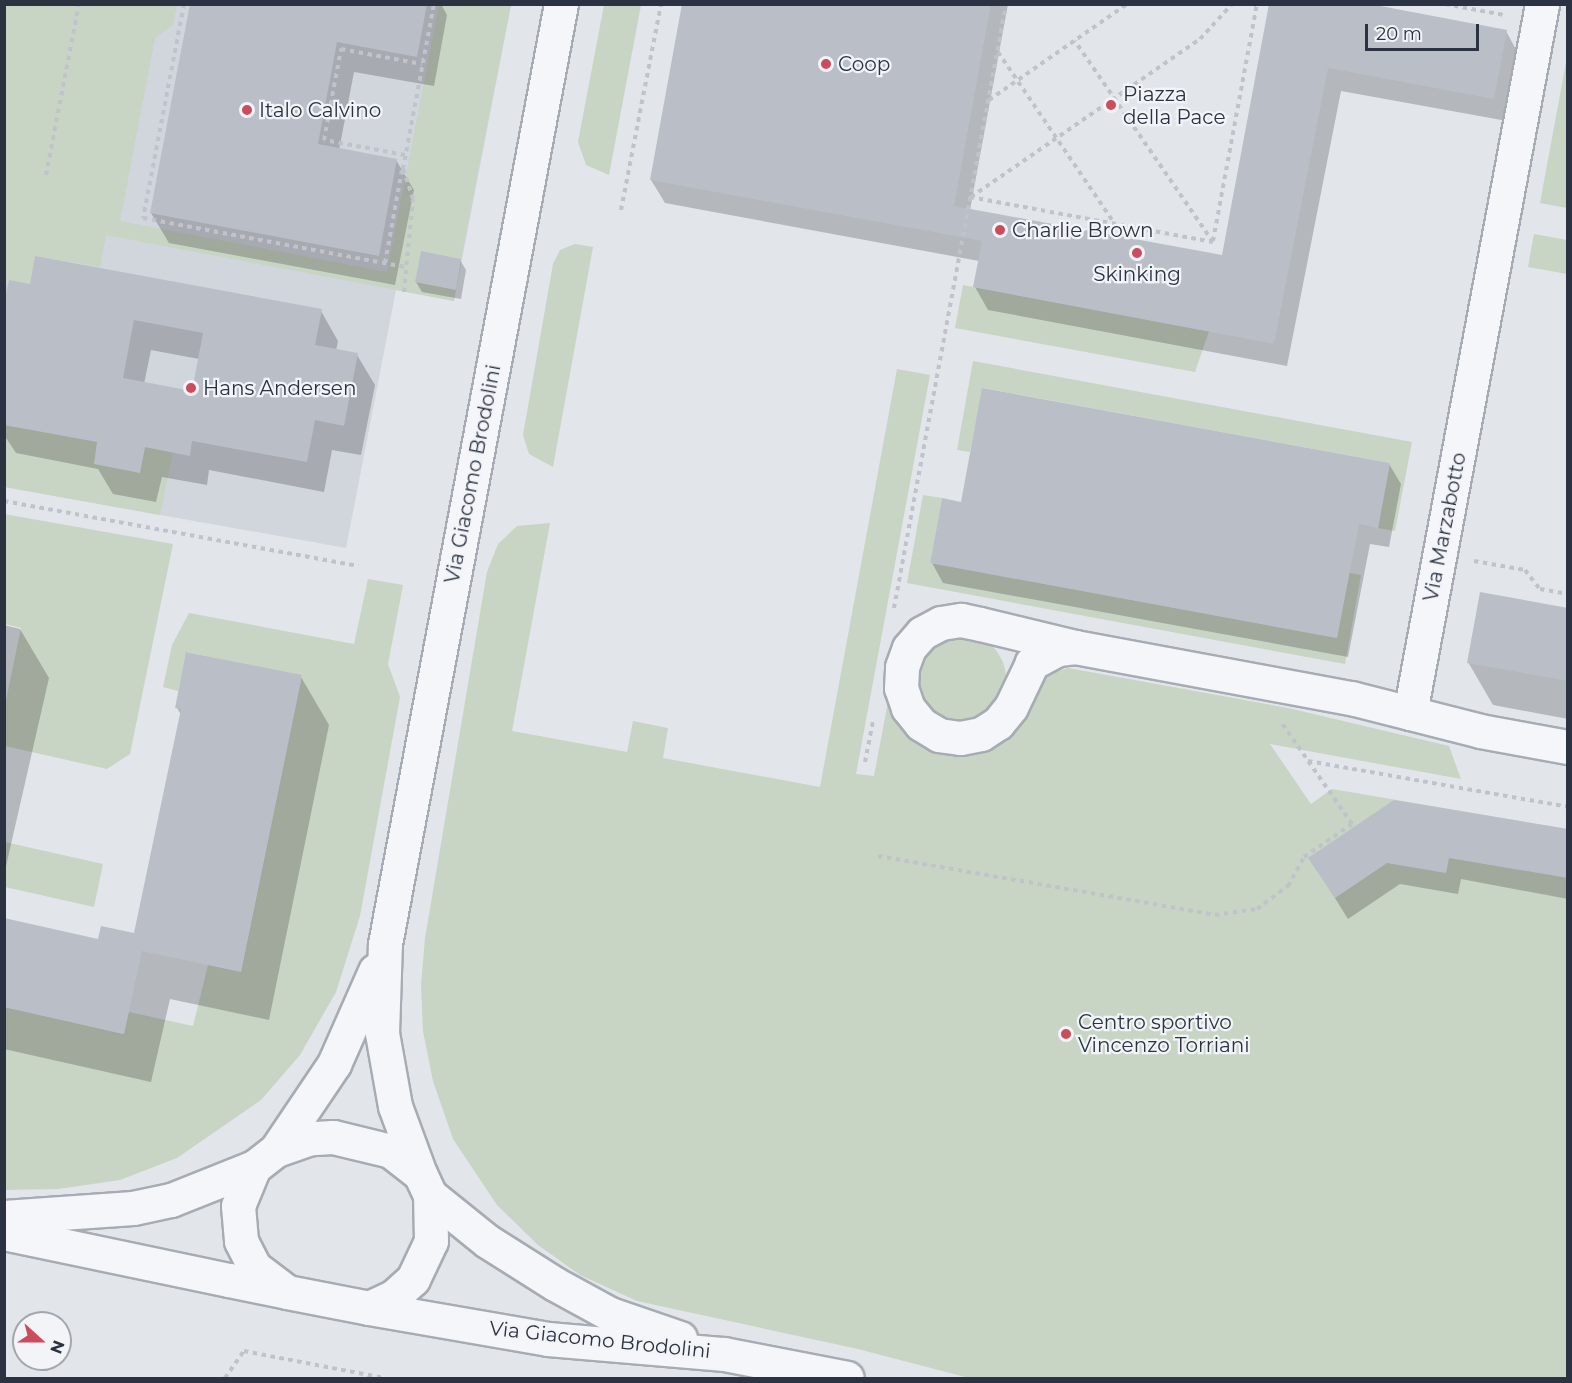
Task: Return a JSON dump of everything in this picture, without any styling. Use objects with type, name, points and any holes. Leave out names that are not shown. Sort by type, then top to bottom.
[{"type":"street","name":"Via Giacomo Brodolini","points":[[561,4],[386,944],[382,1032],[394,1106],[425,1184],[487,1241],[610,1314],[724,1354]]},
{"type":"street","name":"Via Marzabotto","points":[[1410,713],[1528,11]]},
{"type":"street","points":[[1076,647],[1058,649],[1032,663],[1011,707],[998,723],[981,734],[960,738],[930,730],[908,708],[901,688],[902,667],[909,648],[922,633],[940,623],[961,620],[1076,647],[1278,685],[1568,747]]},
{"type":"street","name":"Via Giacomo Brodolini","points":[[265,1158],[333,1064],[386,944]]},
{"type":"street","points":[[4,1217],[133,1208],[171,1200],[311,1138],[343,1139],[391,1151],[425,1184],[431,1241],[413,1279],[393,1297],[369,1308],[4,1233]]},
{"type":"street","points":[[265,1158],[238,1206],[241,1241],[254,1267],[287,1292]]},
{"type":"street","name":"Via Giacomo Brodolini","points":[[369,1308],[548,1339],[724,1354],[847,1378]]},
{"type":"path","points":[[46,175],[79,4]]},
{"type":"path","points":[[184,4],[143,218],[406,267]]},
{"type":"path","points":[[385,263],[434,4]]},
{"type":"path","points":[[621,210],[662,4]]},
{"type":"path","points":[[893,613],[1006,4]]},
{"type":"path","points":[[988,101],[1127,4]]},
{"type":"path","points":[[970,197],[1200,39],[1232,4]]},
{"type":"path","points":[[1213,242],[1257,4]]},
{"type":"path","points":[[1445,4],[1528,11]]},
{"type":"path","points":[[1075,41],[1213,242]]},
{"type":"path","points":[[405,155],[324,140],[341,49],[422,64]]},
{"type":"path","points":[[997,52],[1115,224]]},
{"type":"path","points":[[403,169],[413,199],[404,292]]},
{"type":"path","points":[[970,197],[1213,242]]},
{"type":"path","points":[[4,501],[358,566]]},
{"type":"path","points":[[1468,560],[1526,570],[1540,589],[1568,594]]},
{"type":"path","points":[[878,856],[1233,915],[1257,909],[1288,886],[1304,857],[1352,824],[1274,711],[1278,685]]},
{"type":"path","points":[[865,762],[874,716]]},
{"type":"path","points":[[1308,760],[1568,807]]},
{"type":"path","points":[[225,1378],[244,1351],[384,1378]]},
{"type":"shaded area","points":[[5,5],[511,5],[454,301],[396,290],[346,548],[4,487]]},
{"type":"green space","points":[[5,5],[177,5],[173,25],[155,38],[120,221],[387,272],[439,5],[511,5],[461,259],[421,251],[415,282],[456,290],[454,301],[106,235],[100,267],[35,256],[30,284],[9,280],[5,303]]},
{"type":"green space","points":[[604,5],[641,5],[609,175],[586,165],[578,142]]},
{"type":"green space","points":[[1567,57],[1567,208],[1540,203]]},
{"type":"green space","points":[[1534,234],[1567,240],[1567,274],[1528,267]]},
{"type":"green space","points":[[575,244],[593,247],[553,467],[529,454],[523,435],[553,264],[560,250]]},
{"type":"green space","points":[[963,285],[1209,331],[1195,372],[955,328]]},
{"type":"green space","points":[[973,361],[1412,442],[1395,531],[1378,528],[1390,463],[983,388],[970,452],[957,450]]},
{"type":"green space","name":"Centro sportivo Vincenzo Torriani","points":[[897,369],[930,375],[856,774],[874,776],[890,691],[936,746],[1038,678],[1068,668],[1288,708],[1449,746],[1461,779],[1270,744],[1311,804],[1332,789],[1567,829],[1567,1378],[969,1378],[858,1349],[637,1301],[580,1275],[538,1245],[497,1205],[453,1139],[433,1081],[423,1031],[421,985],[425,938],[487,572],[498,544],[517,526],[550,523],[512,731],[627,752],[633,721],[668,728],[663,758],[820,787]]},
{"type":"green space","points":[[4,425],[173,452],[160,515],[5,487]]},
{"type":"green space","points":[[923,495],[942,498],[930,563],[1337,638],[1349,573],[1361,575],[1345,664],[907,583]]},
{"type":"green space","points":[[4,514],[173,544],[130,754],[107,769],[5,746],[5,705],[21,628],[5,624]]},
{"type":"green space","points":[[368,579],[403,585],[388,664],[400,697],[360,916],[336,992],[300,1055],[261,1100],[177,1158],[120,1180],[58,1189],[5,1190],[5,1007],[123,1034],[129,1012],[193,1026],[208,965],[241,971],[302,676],[187,652],[178,691],[163,687],[172,645],[189,613],[354,644]]},
{"type":"green space","points":[[960,633],[977,637],[992,647],[1002,662],[1006,679],[1002,696],[992,711],[977,721],[960,725],[943,721],[928,711],[918,696],[914,679],[918,662],[928,647],[943,637]]},
{"type":"green space","points":[[5,842],[103,864],[94,907],[5,887]]},
{"type":"building","points":[[190,4],[427,4],[417,57],[337,42],[318,144],[397,159],[379,256],[150,213]]},
{"type":"building","points":[[682,4],[991,4],[954,206],[1222,255],[1269,4],[1370,4],[1507,30],[1494,99],[1328,68],[1274,344],[973,287],[982,241],[650,180]]},
{"type":"building","points":[[421,251],[461,259],[456,290],[415,282]]},
{"type":"building","points":[[35,256],[322,309],[315,345],[358,353],[344,426],[315,420],[307,462],[192,441],[190,456],[145,447],[140,473],[94,464],[97,442],[4,425],[4,303],[9,280],[30,284]],"holes":[[[134,320],[203,333],[192,391],[123,378]]]},
{"type":"building","points":[[982,388],[1390,463],[1378,528],[1359,524],[1337,638],[930,563],[942,498],[961,502]]},
{"type":"building","points":[[1480,592],[1568,608],[1568,681],[1467,663]]},
{"type":"building","points":[[186,652],[302,675],[241,972],[142,951],[124,1034],[4,1007],[4,918],[98,939],[101,926],[134,933],[181,709],[175,708]]},
{"type":"building","points":[[1394,800],[1568,829],[1568,878],[1449,858],[1446,873],[1387,863],[1335,898],[1308,858]]},
{"type":"place","name":"Coop","points":[[826,64]]},
{"type":"place","name":"Piazza della Pace","points":[[1111,105]]},
{"type":"place","name":"Italo Calvino","points":[[247,110]]},
{"type":"place","name":"Charlie Brown","points":[[1000,230]]},
{"type":"place","name":"Skinking","points":[[1137,253]]},
{"type":"place","name":"Hans Andersen","points":[[191,388]]},
{"type":"place","name":"Centro sportivo Vincenzo Torriani","points":[[1066,1034]]}]
